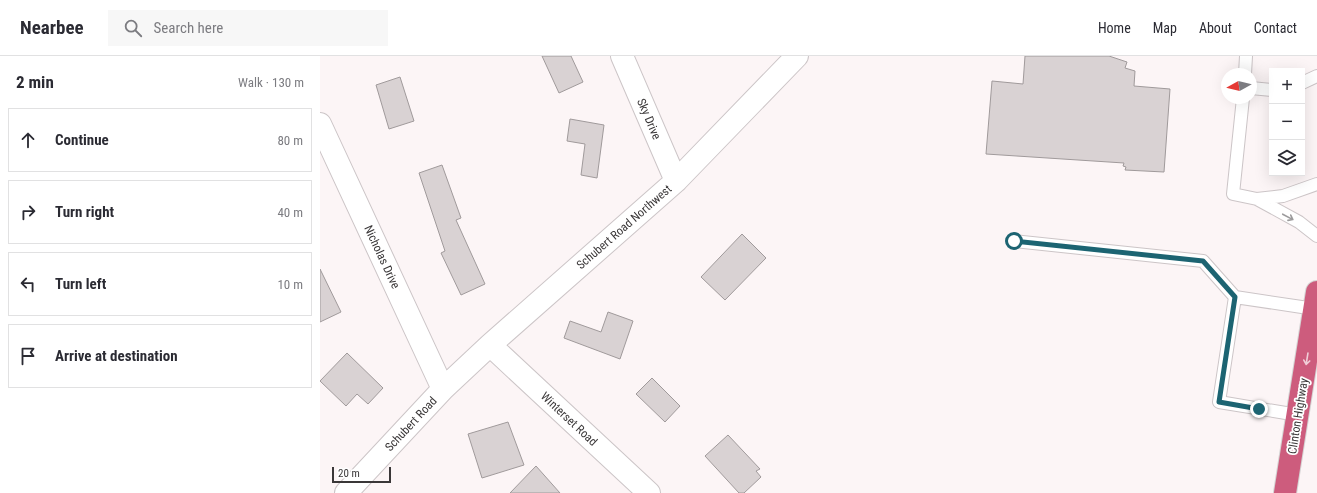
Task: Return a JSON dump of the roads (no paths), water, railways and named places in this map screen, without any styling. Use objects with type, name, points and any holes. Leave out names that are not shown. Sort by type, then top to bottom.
[{"type":"highway","name":"Clinton Highway","points":[[1285,493],[1316,301]]},
{"type":"street","name":"Sky Drive","points":[[622,56],[676,181]]},
{"type":"street","name":"Schubert Road Northwest","points":[[443,389],[490,345],[676,181],[797,56]]},
{"type":"street","name":"Nicholas Drive","points":[[320,124],[443,389]]},
{"type":"street","name":"Winterset Road","points":[[490,345],[649,493]]},
{"type":"street","name":"Schubert Road","points":[[346,493],[443,389]]},
{"type":"lane","points":[[1245,68],[1246,56]]},
{"type":"lane","points":[[1305,82],[1317,76]]},
{"type":"lane","points":[[1257,89],[1269,90]]},
{"type":"lane","points":[[1242,104],[1234,194],[1257,200],[1299,222],[1317,236]]},
{"type":"lane","points":[[1257,200],[1282,196],[1317,184]]},
{"type":"lane","points":[[1014,241],[1203,261],[1235,297],[1316,301]]},
{"type":"lane","points":[[1235,297],[1219,402],[1298,415]]}]
